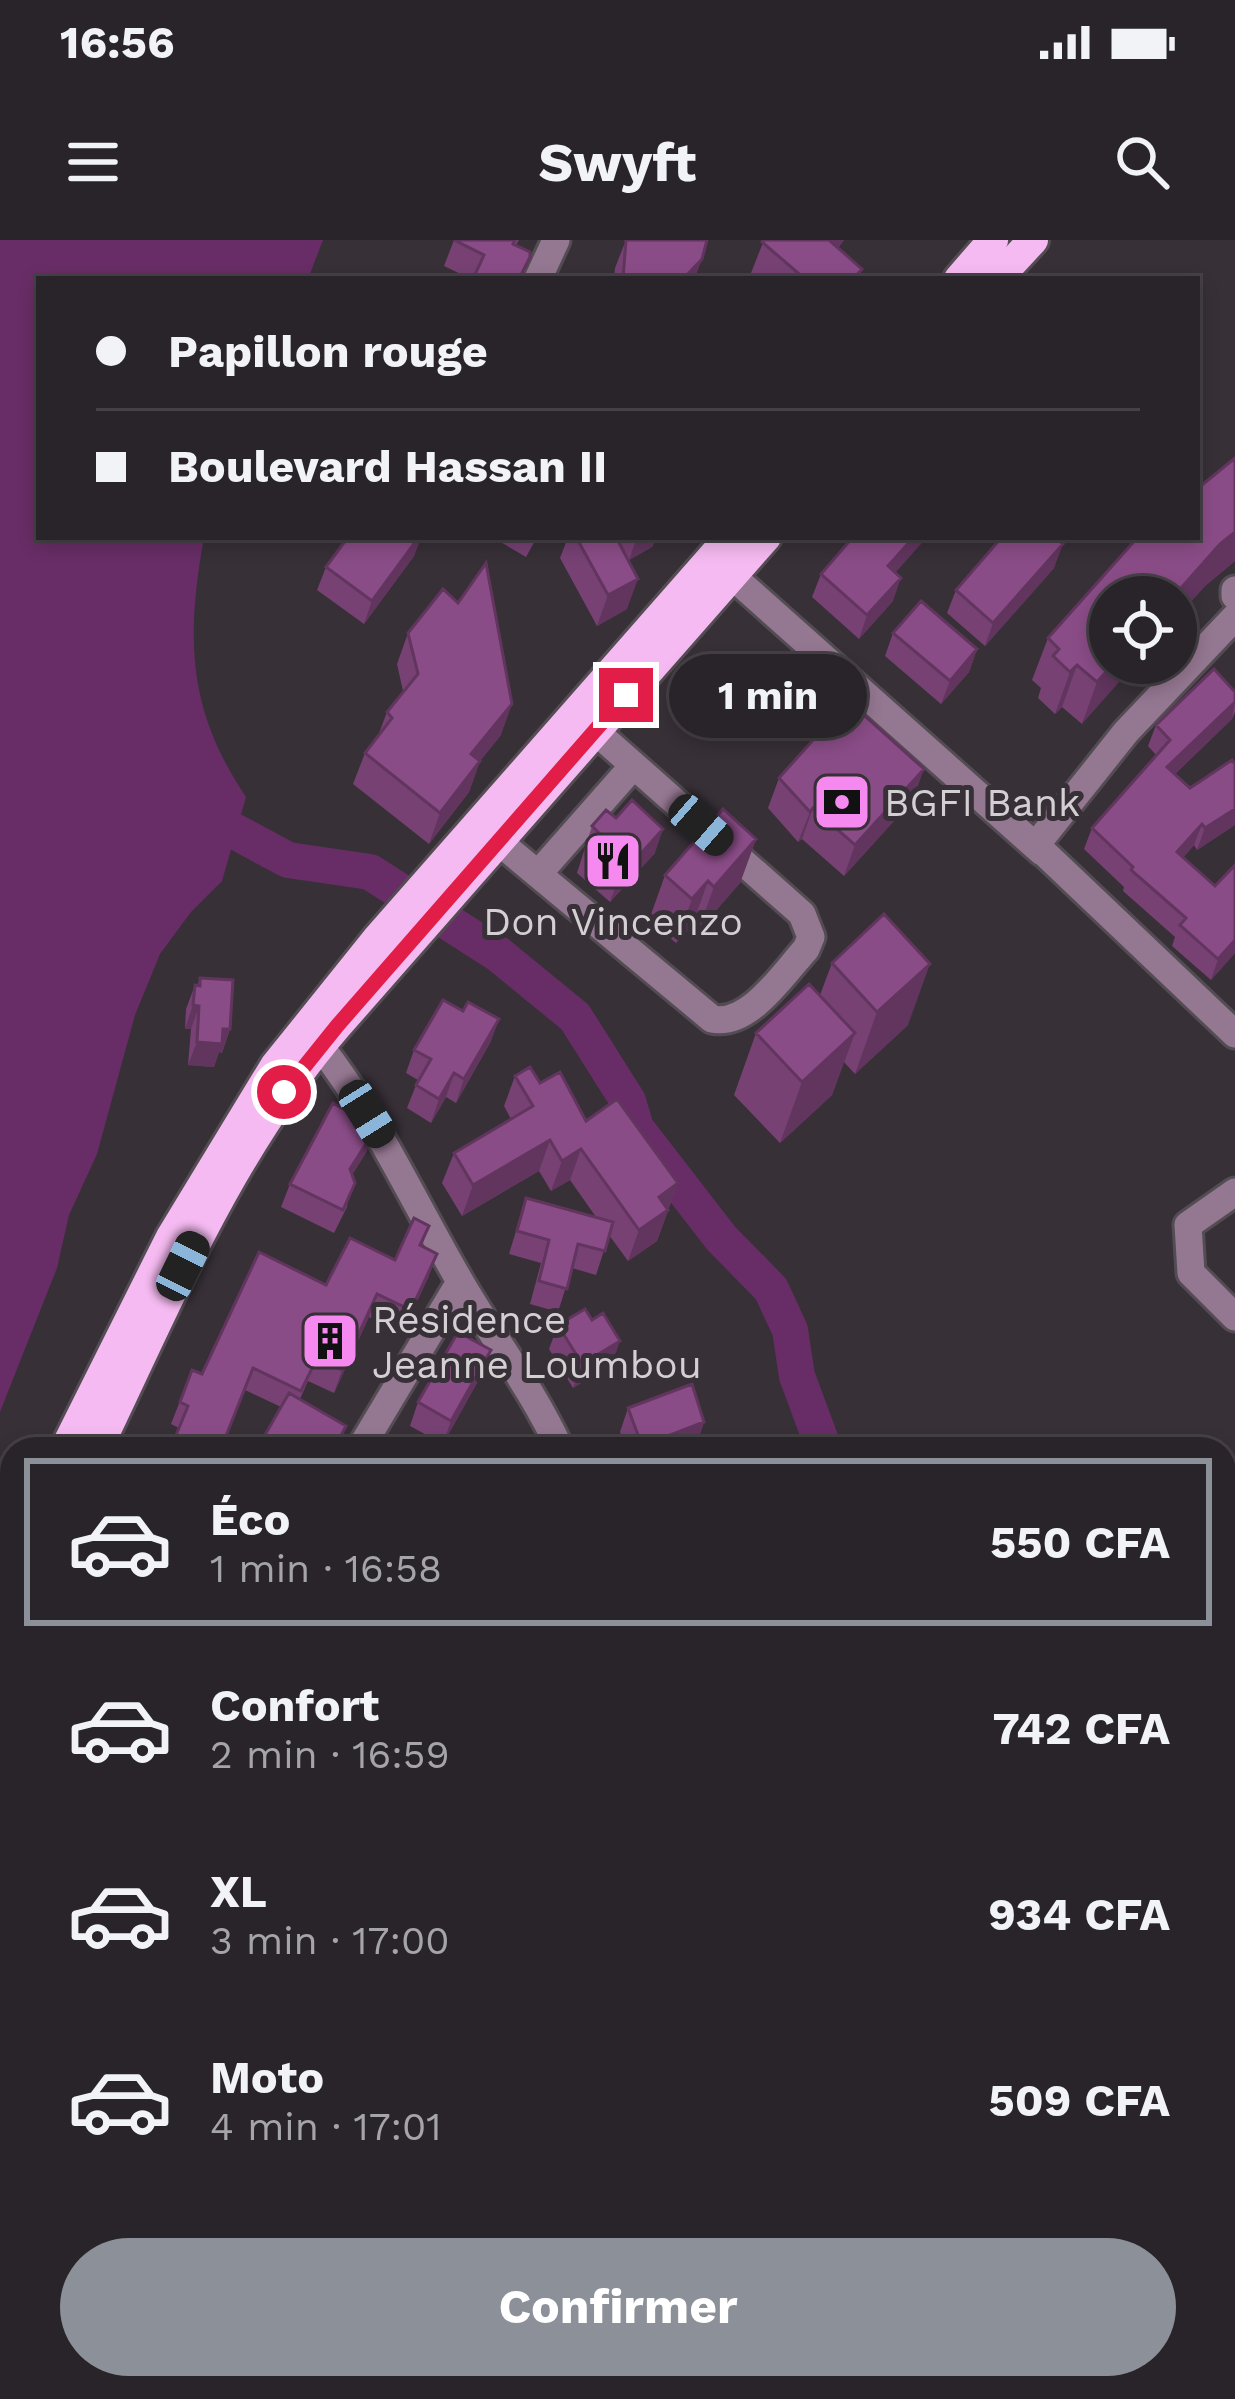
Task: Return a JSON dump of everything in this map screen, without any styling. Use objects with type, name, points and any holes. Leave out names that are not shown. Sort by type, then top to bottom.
[{"type":"main road","points":[[962,276],[993,240]]},
{"type":"main road","points":[[1000,276],[1033,240]]},
{"type":"main road","points":[[71,1437],[171,1237],[275,1066],[393,942],[719,552],[757,540]]},
{"type":"main road","points":[[455,870],[498,841],[595,731],[719,552]]},
{"type":"main road","points":[[103,1437],[198,1235],[264,1123],[393,942]]},
{"type":"street","points":[[539,276],[556,240]]},
{"type":"street","points":[[719,552],[1235,1034]]},
{"type":"street","points":[[1039,849],[1126,732],[1235,616]]},
{"type":"street","points":[[498,841],[712,1019],[722,1022],[748,1010],[806,950],[811,937],[802,914],[595,731]]},
{"type":"street","points":[[538,874],[634,766]]},
{"type":"street","points":[[320,1046],[384,1141],[460,1282],[554,1437]]},
{"type":"street","points":[[1235,1192],[1188,1225],[1191,1273],[1235,1317]]},
{"type":"street","points":[[367,1437],[460,1282]]},
{"type":"shaded area","points":[[0,240],[323,240],[309,276],[36,276],[36,540],[204,540],[195,608],[196,672],[212,733],[246,797],[222,881],[160,954],[135,1015],[97,1154],[69,1215],[57,1268],[0,1412]]},
{"type":"building","points":[[454,240],[515,240],[513,244],[530,252],[520,276],[474,276],[484,255]]},
{"type":"building","points":[[626,240],[707,240],[702,259],[686,276],[623,276]]},
{"type":"building","points":[[829,240],[862,269],[856,276],[802,276],[762,242]]},
{"type":"building","points":[[1235,458],[1235,532],[1192,576],[1103,576],[1135,540],[1200,540],[1200,487]]},
{"type":"building","points":[[346,540],[417,540],[372,601],[326,567]]},
{"type":"building","points":[[578,540],[618,540],[638,579],[608,595]]},
{"type":"building","points":[[850,540],[911,540],[888,566],[901,578],[867,615],[821,574]]},
{"type":"building","points":[[999,540],[1058,540],[1063,544],[993,623],[956,590]]},
{"type":"building","points":[[486,563],[512,704],[471,754],[480,761],[440,813],[365,753],[392,718],[387,712],[418,674],[408,633],[443,589],[458,603]]},
{"type":"building","points":[[1089,592],[1089,675],[1077,665],[1070,672],[1053,656],[1059,649],[1048,638]]},
{"type":"building","points":[[921,601],[977,649],[950,681],[893,633]]},
{"type":"building","points":[[1214,669],[1235,692],[1235,702],[1167,767],[1190,788],[1232,760],[1235,764],[1235,809],[1205,828],[1202,824],[1177,852],[1215,886],[1235,865],[1235,940],[1218,959],[1180,925],[1186,918],[1092,828],[1170,740],[1156,725]]},
{"type":"building","points":[[848,701],[924,769],[855,845],[813,808],[810,812],[779,778]]},
{"type":"building","points":[[632,800],[663,829],[618,879],[586,849],[600,834],[592,826],[606,810],[616,818]]},
{"type":"building","points":[[723,809],[756,839],[714,887],[708,881],[692,899],[665,875]]},
{"type":"building","points":[[884,914],[930,964],[877,1012],[832,963]]},
{"type":"building","points":[[200,978],[233,980],[230,1029],[223,1029],[222,1044],[197,1042],[199,1006],[193,1005]]},
{"type":"building","points":[[809,984],[855,1033],[802,1082],[756,1033]]},
{"type":"building","points":[[443,1000],[463,1011],[468,1002],[499,1019],[464,1079],[454,1073],[439,1099],[416,1085],[431,1059],[414,1050]]},
{"type":"building","points":[[530,1067],[540,1083],[560,1072],[586,1121],[617,1099],[678,1183],[659,1197],[668,1210],[639,1230],[581,1149],[562,1161],[550,1140],[473,1185],[454,1153],[533,1106],[515,1076]]},
{"type":"building","points":[[333,1103],[376,1128],[350,1169],[355,1183],[343,1210],[290,1184]]},
{"type":"building","points":[[526,1198],[613,1222],[605,1251],[578,1244],[567,1289],[539,1281],[549,1240],[517,1231]]},
{"type":"building","points":[[414,1218],[429,1226],[420,1245],[437,1254],[411,1310],[377,1294],[342,1370],[317,1358],[301,1391],[253,1368],[226,1437],[175,1437],[188,1406],[180,1402],[192,1370],[202,1374],[259,1252],[326,1285],[350,1238],[395,1260]]},
{"type":"building","points":[[585,1309],[592,1320],[603,1313],[620,1341],[582,1364],[558,1325]]},
{"type":"building","points":[[458,1332],[491,1350],[451,1421],[418,1402]]},
{"type":"building","points":[[692,1384],[704,1422],[665,1437],[639,1437],[628,1408]]},
{"type":"building","points":[[289,1393],[346,1426],[340,1437],[264,1437]]},
{"type":"waterway","points":[[236,832],[288,860],[370,872],[498,954],[575,1017],[628,1101],[636,1128],[721,1238],[771,1289],[790,1330],[797,1376],[820,1437]]},
{"type":"place","name":"BGFI Bank","points":[[842,802]]},
{"type":"place","name":"Don Vincenzo","points":[[613,861]]},
{"type":"place","name":"Résidence Jeanne Loumbou","points":[[330,1341]]},
{"type":"route","points":[[284,1092],[626,695]]}]
